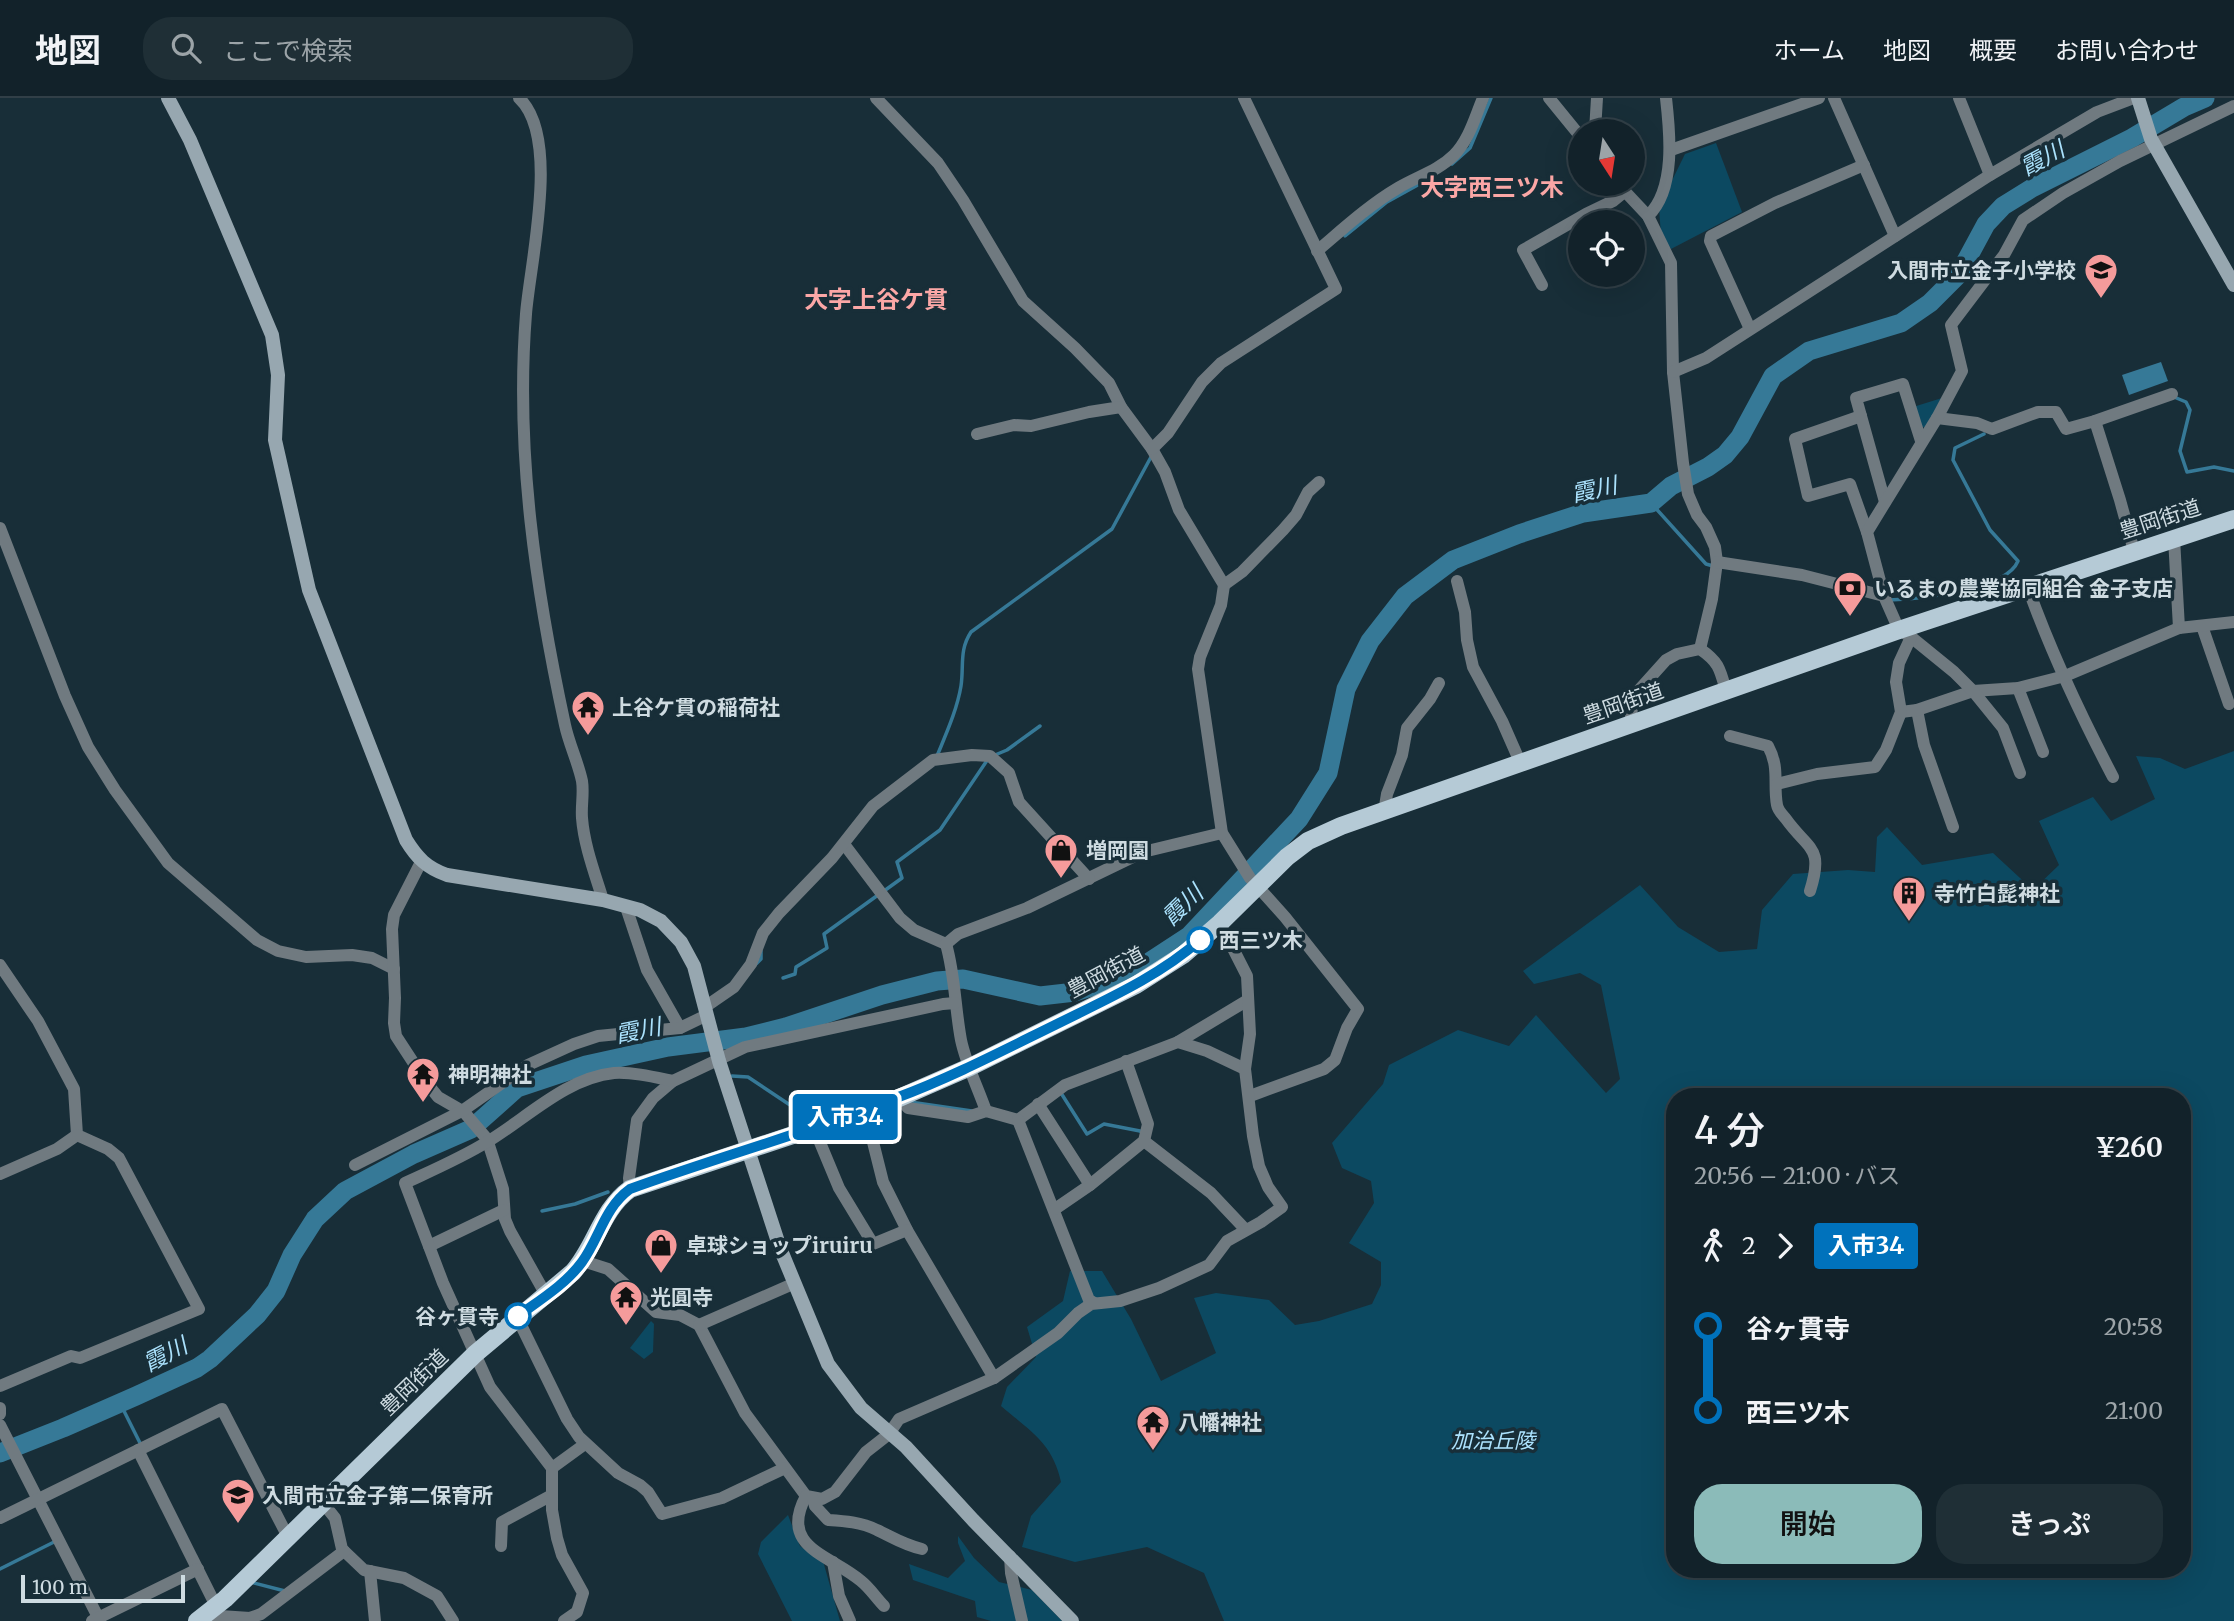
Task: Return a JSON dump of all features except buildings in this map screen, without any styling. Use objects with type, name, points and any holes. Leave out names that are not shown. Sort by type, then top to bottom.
[{"type":"main road","name":"豊岡街道","points":[[206,1614],[475,1354],[573,1272],[583,1261],[605,1216],[614,1203],[630,1189],[898,1098],[970,1067],[1136,985],[1183,955],[1220,923],[1254,882],[1308,841],[1341,826],[1726,691],[1905,633],[2134,551],[2234,519]]},
{"type":"street","points":[[168,98],[190,139],[268,324],[275,348],[278,375],[275,440],[309,590],[406,840],[421,862],[447,875],[603,900],[651,915],[671,930],[694,966],[748,1150],[795,1283],[828,1364],[861,1408],[906,1447],[972,1520],[1072,1621]]},
{"type":"street","points":[[519,98],[534,121],[541,184],[541,206],[526,314],[523,399],[526,480],[553,666],[566,729],[583,784],[582,817],[603,900]]},
{"type":"street","points":[[876,98],[938,163],[1023,301],[1101,374],[1152,449],[1165,472],[1179,510],[1224,585],[1221,605],[1200,657],[1198,669],[1222,833],[1254,882],[1358,1009],[1347,1028],[1335,1060],[1324,1069],[1250,1096]]},
{"type":"street","points":[[1152,449],[1168,433],[1202,382],[1221,363],[1336,289],[1244,98]]},
{"type":"street","points":[[1317,251],[1392,192],[1453,156],[1465,140],[1483,98]]},
{"type":"street","points":[[1549,98],[1568,121]]},
{"type":"street","points":[[1596,119],[1597,98]]},
{"type":"street","points":[[1648,216],[1656,209],[1664,190],[1671,150],[1666,98]]},
{"type":"street","points":[[1671,150],[1819,98]]},
{"type":"street","points":[[1834,98],[1895,236]]},
{"type":"street","points":[[1959,98],[1990,175]]},
{"type":"street","points":[[1673,372],[1706,358],[1990,175],[2097,111],[2138,101],[2152,141],[2234,285]]},
{"type":"street","points":[[1867,532],[1921,440],[1937,418],[1962,370],[1951,325],[2004,255],[2023,219],[2152,141],[2234,106]]},
{"type":"street","points":[[1750,329],[1710,240],[1711,236],[1785,199],[1864,165]]},
{"type":"street","points":[[1542,285],[1523,250],[1613,201],[1616,196]]},
{"type":"street","points":[[1629,196],[1648,216],[1671,263],[1673,372],[1683,463],[1688,494],[1715,547],[1717,566],[1700,649]]},
{"type":"street","points":[[1885,502],[1856,398],[1903,384],[1921,440]]},
{"type":"street","points":[[1937,418],[1977,423],[1992,429],[2038,412],[2056,412],[2066,429],[2172,394]]},
{"type":"street","points":[[977,434],[1121,407]]},
{"type":"street","points":[[1861,416],[1795,439],[1808,496],[1850,484],[1867,532],[1884,596],[1905,633],[1954,672],[1973,691],[2003,728],[2020,773]]},
{"type":"street","points":[[2095,421],[2134,551]]},
{"type":"street","points":[[1224,585],[1242,572],[1283,530],[1296,515],[1308,492],[1319,482]]},
{"type":"street","points":[[0,532],[88,747],[115,790],[168,863],[257,940],[278,951],[306,957],[352,955],[372,958],[394,969]]},
{"type":"street","points":[[2174,538],[2179,628]]},
{"type":"street","points":[[1717,566],[1802,575],[1884,596]]},
{"type":"street","points":[[1457,581],[1465,612],[1472,667],[1502,721],[1520,762]]},
{"type":"street","points":[[2028,588],[2096,749],[2113,777]]},
{"type":"street","points":[[1901,712],[1917,710],[1973,691],[2018,688],[2065,676],[2179,628],[2234,622]]},
{"type":"street","points":[[2202,626],[2227,705]]},
{"type":"street","points":[[1777,784],[1817,774],[1875,767],[1886,750],[1901,712],[1896,682],[1905,633]]},
{"type":"street","points":[[1630,726],[1632,707],[1639,690],[1666,660],[1683,652],[1700,649],[1718,663],[1726,691]]},
{"type":"street","points":[[1384,812],[1387,794],[1402,755],[1407,728],[1439,683]]},
{"type":"street","points":[[2018,688],[2043,752]]},
{"type":"street","points":[[1917,710],[1924,745],[1953,827]]},
{"type":"street","points":[[1730,736],[1768,746],[1775,759],[1777,808],[1813,849],[1816,860],[1810,891]]},
{"type":"street","points":[[355,1166],[463,1111],[528,1065],[574,1044],[598,1036],[680,1028],[707,1016],[751,964],[763,933],[844,844],[873,806],[933,760],[972,755],[990,756],[1009,773],[1019,802],[1089,879]]},
{"type":"street","points":[[946,944],[958,934],[1027,908],[1143,852],[1222,833]]},
{"type":"street","points":[[844,844],[900,918],[914,930],[946,944]]},
{"type":"street","points":[[421,862],[394,915],[392,929],[396,1036],[438,1097],[463,1111],[487,1140],[503,1189],[504,1210],[510,1231],[546,1295]]},
{"type":"street","points":[[626,907],[647,970],[680,1028]]},
{"type":"street","points":[[810,1498],[822,1499],[835,1492],[866,1452],[889,1434],[899,1419],[994,1378],[1058,1333],[1078,1312],[1094,1303],[1120,1301],[1209,1265],[1227,1241],[1282,1207],[1268,1187],[1259,1166],[1253,1136],[1245,1069],[1250,1034],[1247,976],[1220,923]]},
{"type":"street","points":[[946,944],[962,1044],[986,1111]]},
{"type":"street","points":[[0,965],[38,1021],[74,1089],[77,1135]]},
{"type":"street","points":[[1018,1120],[1065,1085],[1178,1042],[1248,1000]]},
{"type":"street","points":[[630,1189],[637,1119],[653,1098],[673,1081],[745,1047],[955,1003]]},
{"type":"street","points":[[1178,1042],[1207,1051],[1245,1069]]},
{"type":"street","points":[[1055,1209],[1090,1185],[1144,1141],[1148,1124],[1126,1061]]},
{"type":"street","points":[[564,1621],[577,1612],[583,1593],[562,1555],[557,1538],[552,1468],[490,1387],[443,1283],[405,1183],[487,1140],[550,1100],[590,1079],[613,1073],[673,1081]]},
{"type":"street","points":[[898,1098],[908,1108],[968,1117],[986,1111],[1018,1120]]},
{"type":"street","points":[[1038,1104],[1090,1185]]},
{"type":"street","points":[[865,1110],[883,1182],[907,1230],[994,1378]]},
{"type":"street","points":[[1018,1120],[1089,1300],[1094,1303]]},
{"type":"street","points":[[814,1128],[839,1188],[873,1244],[907,1230]]},
{"type":"street","points":[[0,1174],[57,1149],[77,1135]]},
{"type":"street","points":[[0,1386],[71,1356],[80,1358],[199,1309],[119,1158],[108,1149],[77,1135]]},
{"type":"street","points":[[1144,1141],[1211,1193],[1245,1229]]},
{"type":"street","points":[[429,1246],[504,1210]]},
{"type":"street","points":[[583,1261],[608,1269],[656,1312],[680,1315],[699,1325],[745,1413],[785,1468],[828,1520],[850,1521],[877,1530],[903,1545],[922,1549]]},
{"type":"street","points":[[699,1325],[795,1283]]},
{"type":"street","points":[[517,1317],[567,1419],[585,1444],[618,1473],[649,1492],[662,1514],[722,1498],[785,1468]]},
{"type":"street","points":[[0,1408],[0,1414]]},
{"type":"street","points":[[0,1518],[222,1409],[288,1537]]},
{"type":"street","points":[[1,1428],[97,1620],[198,1569]]},
{"type":"street","points":[[552,1468],[585,1444]]},
{"type":"street","points":[[138,1450],[198,1569],[206,1614],[239,1619],[261,1614],[344,1551]]},
{"type":"street","points":[[501,1546],[502,1522],[552,1495]]},
{"type":"street","points":[[810,1498],[798,1512],[800,1532],[805,1542],[815,1552],[862,1581],[884,1606]]},
{"type":"street","points":[[323,1503],[335,1518],[344,1551],[364,1570],[404,1578],[437,1596],[453,1621]]},
{"type":"street","points":[[1010,1556],[1011,1573],[1022,1621]]},
{"type":"street","points":[[833,1562],[839,1596],[850,1621]]},
{"type":"street","points":[[370,1571],[375,1621]]},
{"type":"green space","points":[[1716,143],[1742,212],[1671,249],[1661,236],[1659,207],[1685,154]]},
{"type":"green space","points":[[1942,398],[1926,427],[1920,428],[1913,407]]},
{"type":"green space","name":"加治丘陵","points":[[2234,751],[2234,1621],[1224,1621],[1204,1573],[1147,1547],[1075,1562],[1022,1547],[1031,1516],[1061,1482],[1046,1447],[1001,1406],[1007,1387],[1036,1357],[1027,1327],[1063,1301],[1070,1271],[1102,1271],[1131,1319],[1161,1381],[1216,1353],[1194,1298],[1216,1293],[1269,1300],[1295,1325],[1319,1321],[1372,1304],[1381,1285],[1381,1262],[1349,1243],[1374,1203],[1371,1181],[1342,1168],[1332,1143],[1383,1084],[1389,1065],[1458,1030],[1509,1046],[1536,1015],[1606,1093],[1620,1079],[1601,985],[1580,973],[1534,984],[1523,971],[1640,885],[1678,927],[1719,952],[1757,949],[1762,910],[1793,874],[1848,870],[1875,872],[1877,837],[1887,827],[1922,865],[1993,853],[2033,890],[2059,865],[2039,821],[2093,797],[2111,821],[2155,799],[2136,756],[2160,758],[2185,769]]},
{"type":"green space","points":[[651,1321],[654,1324],[653,1352],[644,1359],[630,1348]]},
{"type":"green space","points":[[788,1515],[800,1546],[823,1561],[840,1621],[792,1621],[758,1554],[761,1542]]},
{"type":"green space","points":[[958,1536],[974,1558],[999,1582],[1032,1590],[1062,1621],[991,1621],[977,1617],[975,1601],[913,1580],[909,1564],[948,1578],[965,1561]]},
{"type":"shaded area","points":[[2161,362],[2168,381],[2129,395],[2122,375]]},
{"type":"waterway","points":[[1452,164],[1470,148],[1491,98]]},
{"type":"waterway","name":"霞川","points":[[0,1453],[136,1396],[197,1368],[210,1359],[257,1315],[276,1291],[292,1255],[315,1219],[345,1191],[414,1154],[471,1129],[517,1088],[586,1065],[668,1047],[746,1037],[786,1027],[882,995],[937,981],[963,979],[1040,996],[1075,992],[1137,970],[1189,936],[1299,819],[1328,773],[1346,689],[1370,641],[1405,596],[1453,560],[1519,534],[1583,513],[1651,503],[1671,486],[1725,455],[1740,437],[1773,376],[1809,351],[1901,323],[1930,303],[1959,274],[1986,224],[2003,206],[2032,188],[2205,98]]},
{"type":"waterway","points":[[1345,236],[1387,202],[1425,181]]},
{"type":"waterway","points":[[2174,397],[2186,402],[2190,410],[2180,451],[2187,472],[2214,467],[2234,471]]},
{"type":"waterway","points":[[1889,600],[1920,598],[1980,586],[1997,580],[2018,561],[1990,530],[1953,460],[1955,448],[1984,434]]},
{"type":"waterway","points":[[937,756],[957,704],[963,652],[971,632],[1112,529],[1151,457]]},
{"type":"waterway","points":[[1651,503],[1706,564],[1713,566]]},
{"type":"waterway","points":[[995,755],[1007,750],[1040,726]]},
{"type":"waterway","points":[[884,891],[902,878],[897,862],[940,830],[988,759]]},
{"type":"waterway","points":[[783,978],[795,974],[796,967],[827,948],[824,934],[878,895]]},
{"type":"waterway","points":[[755,965],[761,959],[761,951]]},
{"type":"waterway","points":[[732,1076],[748,1077],[814,1121]]},
{"type":"waterway","points":[[1061,1093],[1087,1134],[1104,1124],[1144,1134]]},
{"type":"waterway","points":[[910,1102],[972,1111]]},
{"type":"waterway","points":[[542,1211],[575,1204],[608,1192]]},
{"type":"waterway","points":[[120,1403],[141,1445]]},
{"type":"waterway","points":[[0,1569],[56,1541]]},
{"type":"waterway","points":[[250,1582],[285,1591]]},
{"type":"bus line","name":"入市34","points":[[518,1316],[583,1261],[605,1216],[614,1203],[630,1189],[898,1098],[970,1067],[1136,985],[1183,955],[1200,940]]},
{"type":"place","name":"入間市立金子小学校","points":[[2101,300]]},
{"type":"place","name":"いるまの農業協同組合 金子支店","points":[[1850,618]]},
{"type":"place","name":"上谷ケ貫の稲荷社","points":[[588,737]]},
{"type":"place","name":"増岡園","points":[[1061,880]]},
{"type":"place","name":"寺竹白髭神社","points":[[1909,923]]},
{"type":"place","name":"西三ツ木","points":[[1200,940]]},
{"type":"place","name":"神明神社","points":[[423,1104]]},
{"type":"place","name":"卓球ショップiruiru","points":[[661,1275]]},
{"type":"place","name":"谷ヶ貫寺","points":[[518,1316]]},
{"type":"place","name":"光圓寺","points":[[626,1327]]},
{"type":"place","name":"八幡神社","points":[[1153,1452]]},
{"type":"place","name":"入間市立金子第二保育所","points":[[238,1525]]},
{"type":"district","name":"大字西三ツ木","points":[[1492,187]]},
{"type":"district","name":"大字上谷ケ貫","points":[[876,299]]}]
